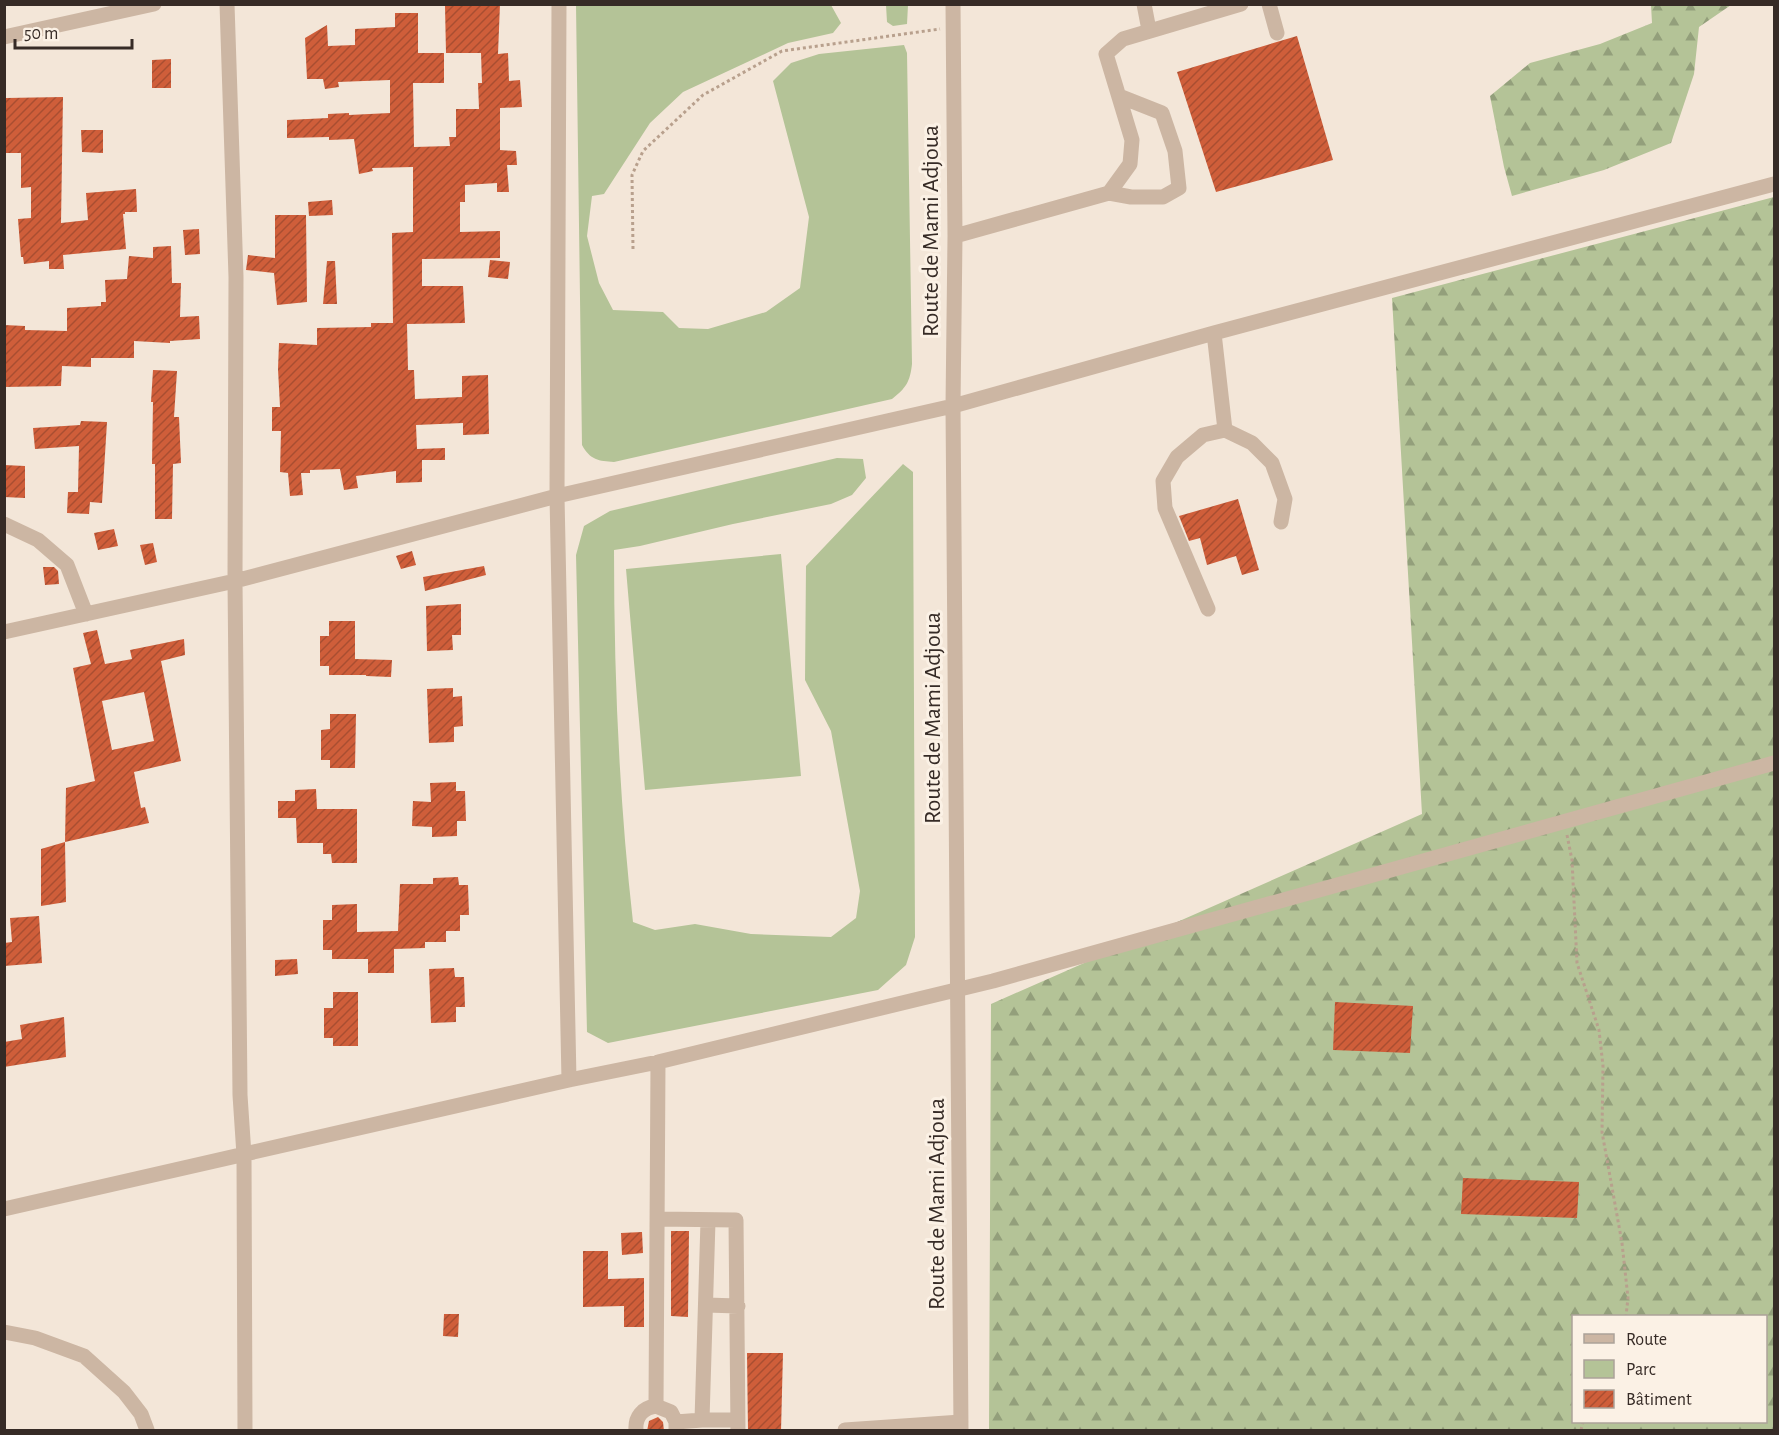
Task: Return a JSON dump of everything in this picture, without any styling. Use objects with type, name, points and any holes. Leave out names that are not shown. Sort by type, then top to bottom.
[{"type":"street","points":[[4,37],[154,4]]},
{"type":"street","points":[[227,4],[236,277],[235,581],[240,1095],[244,1155],[245,1431]]},
{"type":"street","points":[[559,4],[557,496],[569,1080]]},
{"type":"street","name":"Route de Mami Adjoua","points":[[953,4],[955,236],[953,406],[961,1426]]},
{"type":"street","points":[[1144,4],[1149,30]]},
{"type":"street","points":[[1109,193],[1130,164],[1132,140],[1106,54],[1123,39],[1202,10],[1241,4]]},
{"type":"street","points":[[1269,4],[1277,33]]},
{"type":"street","points":[[955,236],[1109,193],[1131,197],[1163,197],[1179,188],[1175,151],[1162,112],[1119,96]]},
{"type":"street","points":[[4,632],[235,581],[557,496],[953,406],[1214,333],[1774,184]]},
{"type":"street","points":[[1214,333],[1225,430]]},
{"type":"street","points":[[1208,609],[1165,508],[1163,481],[1177,457],[1203,435],[1225,430],[1252,443],[1272,463],[1285,499],[1281,522]]},
{"type":"street","points":[[4,524],[38,540],[67,565],[86,614]]},
{"type":"street","points":[[4,1209],[569,1080],[658,1062],[958,990],[1774,763]]},
{"type":"street","points":[[656,1406],[658,1062]]},
{"type":"street","points":[[636,1431],[636,1420],[639,1414],[656,1406],[661,1406],[671,1412],[676,1426],[702,1420],[738,1425],[736,1221],[658,1219]]},
{"type":"street","points":[[702,1420],[708,1221]]},
{"type":"street","points":[[706,1305],[738,1306]]},
{"type":"street","points":[[4,1332],[35,1338],[84,1356],[124,1392],[141,1414],[147,1431]]},
{"type":"street","points":[[845,1430],[961,1426]]},
{"type":"path","points":[[633,249],[632,175],[643,151],[703,95],[782,51],[954,27]]},
{"type":"path","points":[[1564,821],[1572,860],[1577,963],[1599,1030],[1604,1066],[1602,1132],[1622,1243],[1628,1298],[1626,1315]]},
{"type":"green space","points":[[576,5],[831,5],[841,23],[833,33],[788,43],[683,92],[650,123],[604,194],[592,196],[587,236],[599,283],[613,310],[663,312],[679,328],[708,329],[766,312],[800,288],[809,217],[773,81],[791,63],[819,54],[904,45],[907,53],[912,364],[906,384],[892,399],[614,462],[595,459],[588,454],[582,445]]},
{"type":"green space","points":[[886,5],[908,5],[907,24],[893,26],[887,22]]},
{"type":"green space","points":[[1651,5],[1731,5],[1699,27],[1694,74],[1671,143],[1604,170],[1512,196],[1490,96],[1530,63],[1600,44],[1652,23]]},
{"type":"green space","points":[[1774,197],[1774,1430],[989,1430],[991,1004],[1422,814],[1392,298]]},
{"type":"green space","points":[[837,458],[863,459],[866,478],[852,495],[831,504],[614,550],[618,737],[633,922],[655,930],[695,924],[751,934],[831,937],[856,918],[860,891],[831,731],[805,680],[806,566],[903,464],[913,472],[915,937],[906,965],[878,990],[608,1043],[587,1032],[576,555],[584,526],[610,511]]},
{"type":"green space","points":[[781,554],[801,776],[645,790],[626,569]]},
{"type":"building","points":[[500,4],[498,54],[508,53],[509,81],[520,80],[522,107],[500,108],[500,150],[516,151],[517,165],[507,165],[509,192],[497,192],[497,183],[465,185],[465,202],[460,202],[460,232],[500,231],[500,258],[422,259],[422,286],[463,286],[465,323],[407,324],[408,370],[414,370],[415,399],[462,397],[462,376],[488,375],[489,434],[463,435],[463,423],[416,425],[417,449],[445,448],[445,460],[422,460],[422,482],[396,483],[396,471],[356,476],[358,488],[344,490],[340,469],[310,470],[310,473],[301,473],[303,495],[290,496],[288,473],[280,472],[281,431],[272,431],[272,407],[280,407],[279,343],[317,345],[317,328],[371,327],[371,323],[393,323],[392,233],[413,232],[413,167],[372,168],[373,171],[359,174],[354,139],[287,138],[287,120],[328,118],[328,114],[390,113],[390,80],[338,82],[339,87],[325,89],[323,79],[307,79],[305,38],[327,25],[328,46],[355,45],[355,29],[395,27],[395,13],[418,13],[418,53],[444,53],[444,83],[413,83],[414,147],[450,146],[449,137],[456,137],[456,109],[479,109],[478,83],[482,83],[481,53],[446,53],[445,6]]},
{"type":"building","points":[[1297,36],[1333,160],[1216,192],[1177,72]]},
{"type":"building","points":[[171,59],[171,88],[152,88],[152,60]]},
{"type":"building","points":[[63,97],[61,223],[88,220],[86,193],[136,189],[137,212],[123,214],[126,249],[63,255],[64,269],[49,269],[49,261],[24,264],[23,257],[21,257],[18,219],[31,218],[31,187],[21,188],[21,153],[4,153],[6,98]]},
{"type":"building","points":[[81,130],[103,130],[103,153],[82,152]]},
{"type":"building","points":[[332,200],[333,215],[309,216],[308,202]]},
{"type":"building","points":[[275,215],[306,215],[307,302],[277,305],[274,273],[246,270],[248,255],[275,258]]},
{"type":"building","points":[[199,229],[200,254],[185,255],[183,230]]},
{"type":"building","points":[[171,246],[172,283],[181,283],[180,317],[199,316],[200,339],[170,341],[170,343],[134,341],[134,358],[91,358],[91,367],[62,366],[61,386],[4,387],[4,325],[25,326],[25,330],[67,331],[67,308],[101,306],[101,302],[106,302],[105,280],[127,279],[129,256],[153,258],[153,247]]},
{"type":"building","points":[[490,260],[510,262],[508,279],[488,277]]},
{"type":"building","points":[[327,261],[335,261],[337,304],[323,304]]},
{"type":"building","points":[[153,370],[177,371],[174,417],[179,417],[181,463],[173,464],[172,519],[155,519],[155,464],[152,464],[153,402],[151,402]]},
{"type":"building","points":[[81,421],[107,422],[102,503],[90,502],[89,514],[67,513],[68,492],[78,492],[79,446],[35,449],[33,428],[80,425]]},
{"type":"building","points":[[4,465],[25,466],[25,498],[4,497]]},
{"type":"building","points":[[1238,499],[1259,570],[1242,575],[1236,556],[1207,565],[1200,538],[1189,541],[1179,516]]},
{"type":"building","points":[[114,529],[118,546],[98,550],[94,533]]},
{"type":"building","points":[[153,543],[157,562],[145,565],[140,545]]},
{"type":"building","points":[[412,551],[416,565],[401,569],[396,556]]},
{"type":"building","points":[[484,566],[486,575],[425,591],[423,577]]},
{"type":"building","points":[[43,567],[54,567],[58,571],[59,584],[45,585]]},
{"type":"building","points":[[461,604],[461,635],[452,635],[453,650],[427,651],[426,606]]},
{"type":"building","points":[[329,621],[355,621],[355,659],[392,660],[391,677],[329,675],[329,666],[320,666],[320,636],[329,636]]},
{"type":"building","points":[[97,630],[105,664],[132,659],[130,650],[184,639],[185,655],[161,661],[181,761],[134,772],[141,808],[145,807],[149,823],[65,842],[66,788],[95,781],[73,668],[91,664],[83,633]],"holes":[[[144,692],[154,741],[112,750],[102,701]]]},
{"type":"building","points":[[453,688],[453,697],[462,696],[463,726],[454,727],[454,742],[429,743],[427,689]]},
{"type":"building","points":[[330,714],[356,714],[355,768],[330,768],[330,760],[321,760],[321,730],[330,729]]},
{"type":"building","points":[[456,782],[456,791],[465,791],[466,821],[457,821],[457,836],[432,837],[432,827],[412,826],[413,801],[431,802],[430,783]]},
{"type":"building","points":[[316,789],[317,809],[357,809],[357,863],[332,863],[331,854],[323,854],[323,843],[297,843],[296,818],[278,818],[278,801],[295,801],[295,790]]},
{"type":"building","points":[[65,842],[66,902],[41,906],[41,849]]},
{"type":"building","points":[[458,877],[459,885],[468,885],[469,915],[460,915],[460,931],[446,931],[446,942],[425,942],[425,948],[394,949],[394,973],[368,973],[368,959],[332,959],[332,950],[323,950],[323,920],[332,920],[332,905],[357,904],[357,932],[398,931],[400,884],[433,884],[433,878]]},
{"type":"building","points":[[39,916],[42,963],[4,966],[4,943],[12,942],[10,918]]},
{"type":"building","points":[[297,959],[298,974],[275,976],[275,960]]},
{"type":"building","points":[[454,968],[455,977],[464,977],[465,1007],[456,1007],[456,1022],[431,1023],[429,969]]},
{"type":"building","points":[[333,992],[358,992],[358,1046],[333,1046],[333,1038],[324,1038],[324,1008],[333,1008]]},
{"type":"building","points":[[1335,1002],[1413,1006],[1410,1053],[1333,1050]]},
{"type":"building","points":[[64,1017],[66,1057],[4,1067],[4,1042],[22,1039],[20,1025]]},
{"type":"building","points":[[1463,1178],[1579,1182],[1577,1218],[1461,1214]]},
{"type":"building","points":[[671,1231],[689,1231],[688,1317],[671,1316]]},
{"type":"building","points":[[642,1232],[643,1253],[622,1255],[621,1233]]},
{"type":"building","points":[[583,1251],[608,1251],[608,1279],[644,1278],[644,1327],[624,1327],[624,1306],[583,1307]]},
{"type":"building","points":[[444,1314],[459,1314],[458,1337],[443,1336]]},
{"type":"building","points":[[747,1353],[783,1353],[781,1431],[748,1431]]},
{"type":"building","points":[[658,1417],[663,1422],[664,1431],[647,1431],[649,1421]]}]
